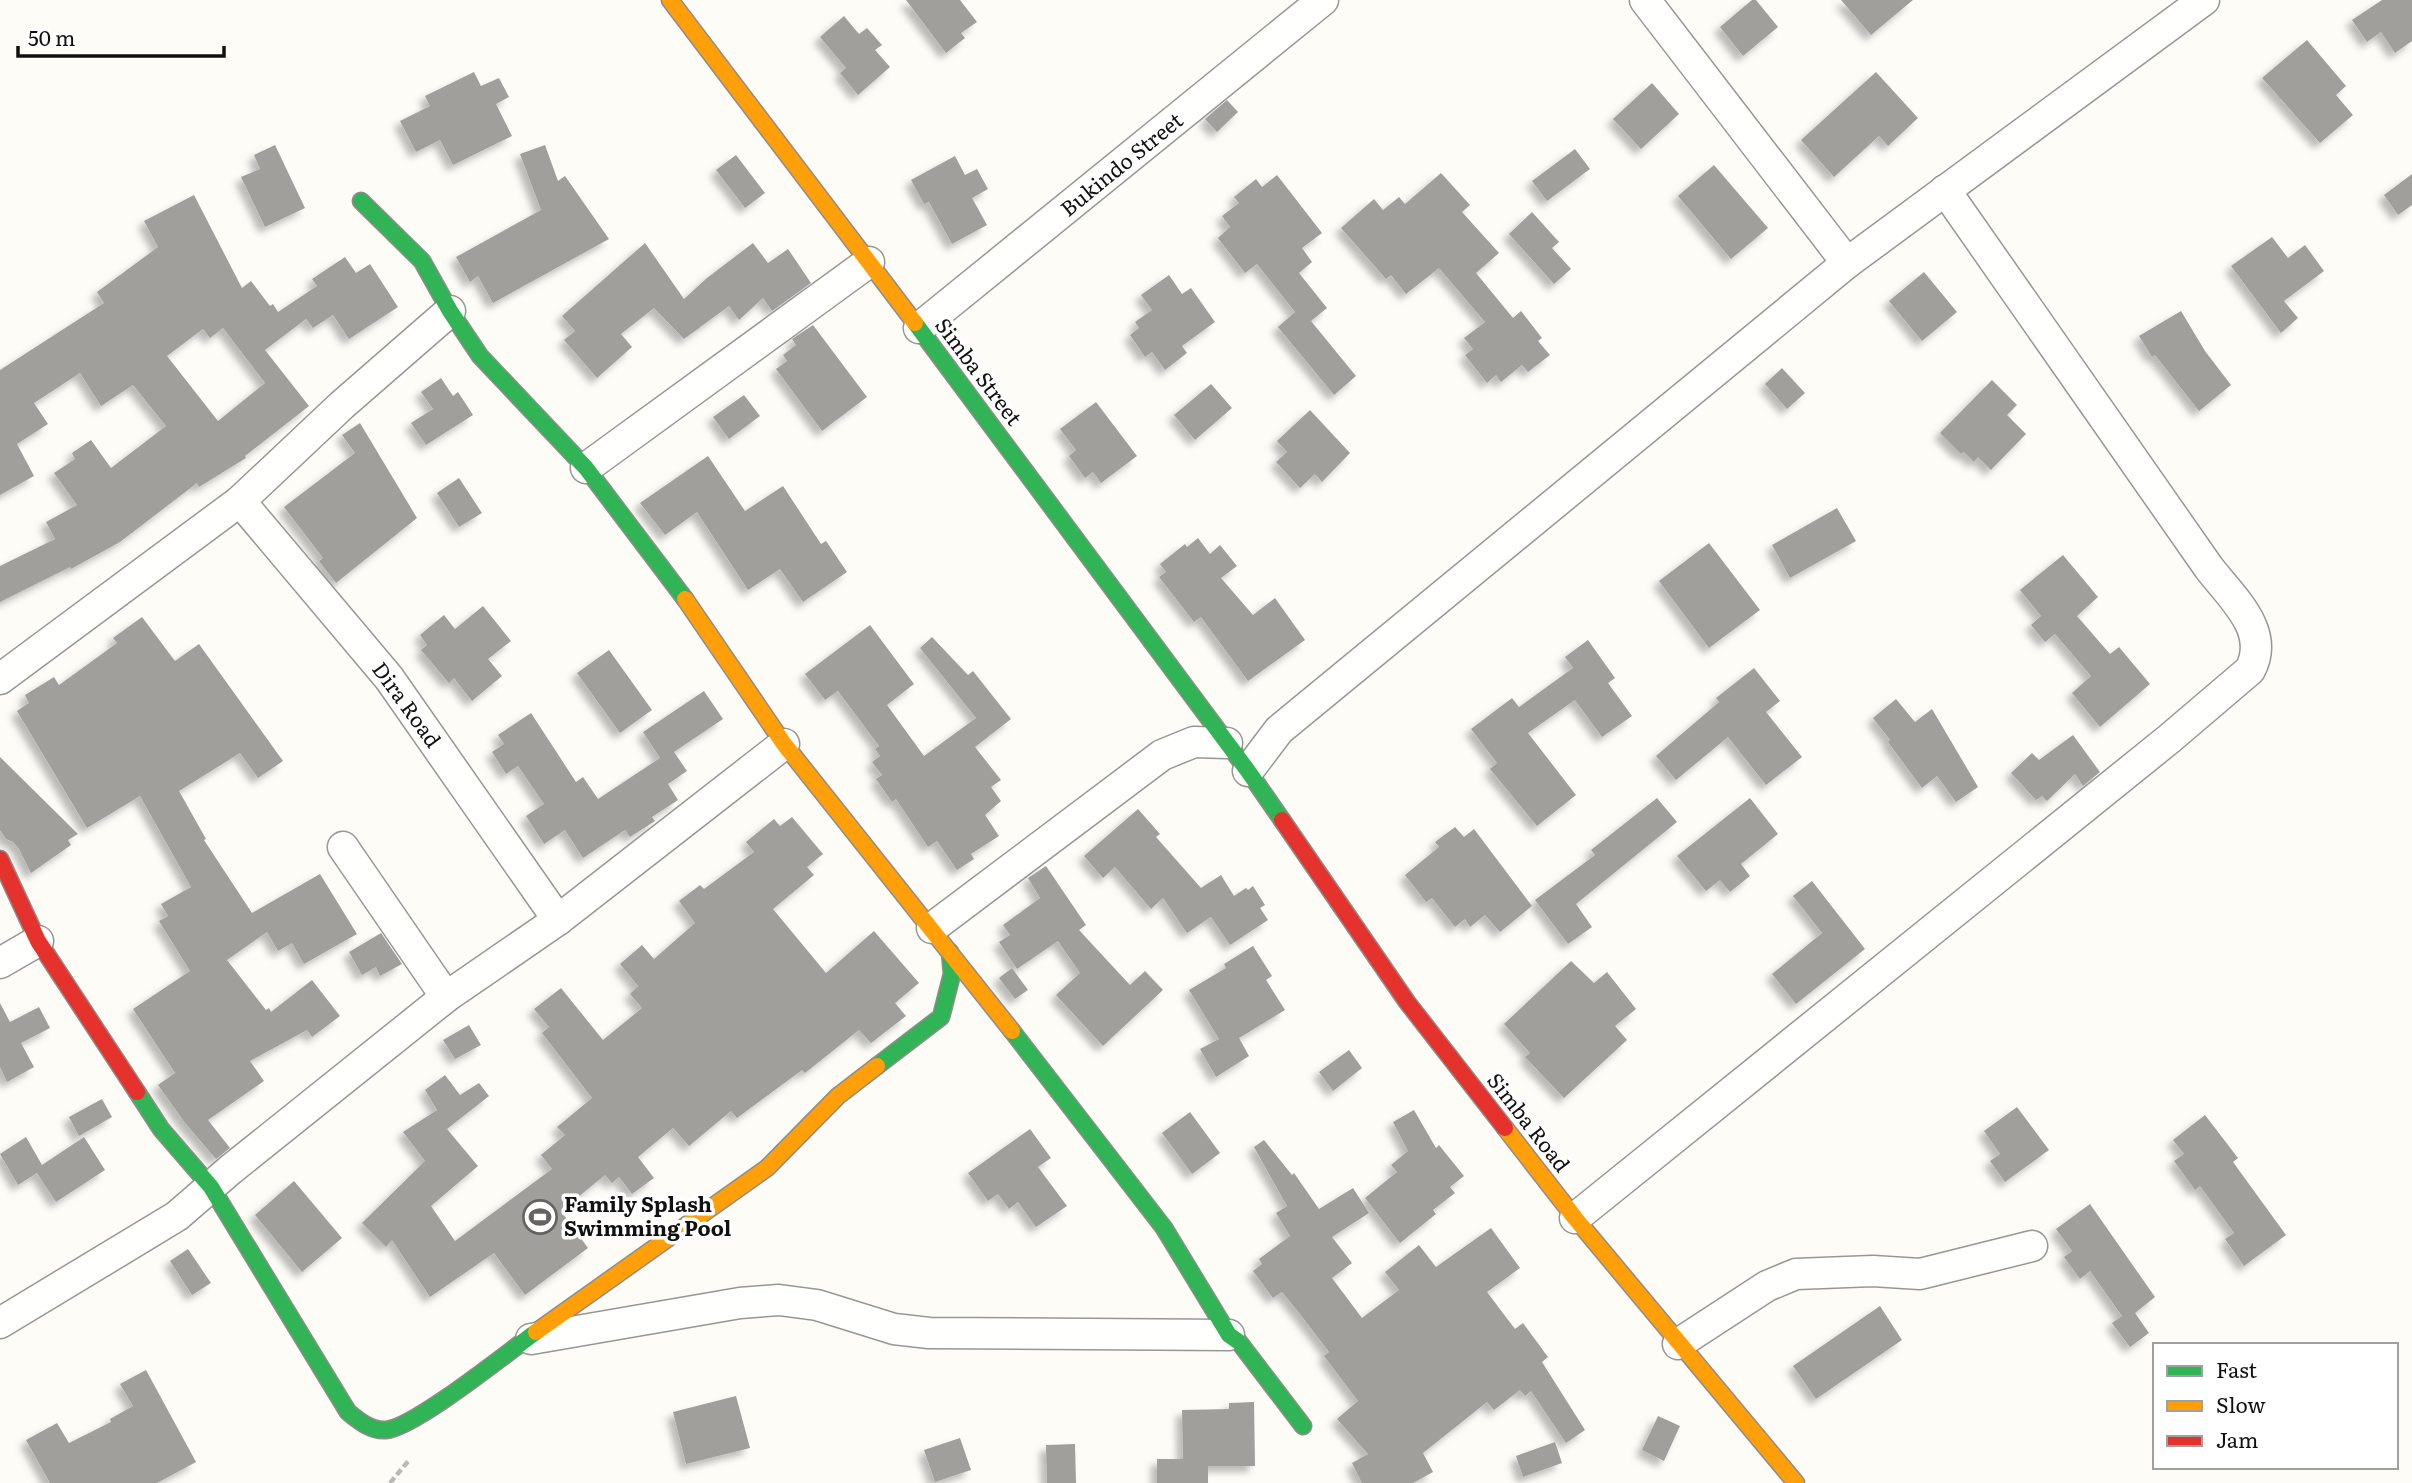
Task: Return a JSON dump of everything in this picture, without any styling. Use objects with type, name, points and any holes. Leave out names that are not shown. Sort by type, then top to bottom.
[{"type":"street","name":"Simba Street","points":[[670,0],[919,328],[1248,771]]},
{"type":"street","name":"Bukindo Street","points":[[919,328],[1323,0]]},
{"type":"street","points":[[1645,0],[1847,263]]},
{"type":"street","points":[[1248,771],[1279,730],[1847,263],[2204,0]]},
{"type":"street","points":[[1575,1218],[2169,739],[2250,670],[2256,659],[2258,647],[2251,624],[1945,190]]},
{"type":"street","points":[[361,201],[422,261],[450,311],[480,356],[586,468],[674,583],[784,744],[932,928],[1164,1228],[1229,1335],[1239,1342],[1303,1426]]},
{"type":"street","points":[[586,468],[869,262]]},
{"type":"street","points":[[0,679],[240,501],[342,405],[450,311]]},
{"type":"street","name":"Dira Road","points":[[240,501],[389,678],[558,920]]},
{"type":"street","points":[[932,928],[1162,755],[1194,743],[1227,743]]},
{"type":"street","points":[[0,1322],[177,1216],[446,997],[558,920],[784,744]]},
{"type":"street","name":"Simba Road","points":[[1248,771],[1408,1002],[1575,1218],[1678,1345],[1796,1483]]},
{"type":"street","points":[[343,847],[446,997]]},
{"type":"street","points":[[0,859],[38,941],[161,1129],[211,1187],[348,1412],[375,1430],[399,1428],[412,1421],[767,1168],[838,1096],[941,1017],[952,974],[950,952]]},
{"type":"street","points":[[0,963],[38,941]]},
{"type":"street","points":[[1678,1345],[1767,1286],[1796,1274],[1873,1271],[1920,1273],[2032,1246]]},
{"type":"street","points":[[524,1340],[740,1303],[779,1300],[817,1305],[894,1329],[929,1333],[1229,1335]]},
{"type":"building","points":[[906,0],[960,0],[977,22],[961,33],[965,38],[946,53]]},
{"type":"building","points":[[1752,0],[1756,0],[1778,27],[1743,56],[1720,27]]},
{"type":"building","points":[[1841,0],[1913,0],[1871,35]]},
{"type":"building","points":[[2382,0],[2412,0],[2412,41],[2395,53],[2381,32],[2367,42],[2352,20]]},
{"type":"building","points":[[844,16],[859,34],[867,28],[882,45],[875,50],[890,67],[858,95],[840,73],[846,68],[820,37]]},
{"type":"building","points":[[2307,40],[2346,86],[2336,95],[2353,115],[2320,143],[2262,78]]},
{"type":"building","points":[[474,72],[481,86],[499,78],[509,97],[496,104],[512,136],[453,165],[440,140],[416,152],[400,121],[430,106],[425,96]]},
{"type":"building","points":[[1876,72],[1918,118],[1888,146],[1879,136],[1834,177],[1801,140]]},
{"type":"building","points":[[1652,83],[1679,114],[1641,149],[1613,119]]},
{"type":"building","points":[[1227,100],[1238,112],[1217,132],[1205,119]]},
{"type":"building","points":[[275,145],[305,208],[265,227],[241,177],[260,169],[254,155]]},
{"type":"building","points":[[545,145],[558,181],[565,176],[609,239],[493,303],[478,276],[470,282],[456,257],[541,210],[520,154]]},
{"type":"building","points":[[1575,149],[1590,169],[1547,201],[1532,181]]},
{"type":"building","points":[[736,155],[765,193],[745,208],[716,170]]},
{"type":"building","points":[[955,156],[965,175],[977,169],[988,189],[972,198],[987,225],[952,244],[929,202],[924,204],[911,180]]},
{"type":"building","points":[[1714,165],[1768,228],[1731,259],[1678,196]]},
{"type":"building","points":[[1441,173],[1470,205],[1462,212],[1499,253],[1476,273],[1513,318],[1521,311],[1542,338],[1538,341],[1550,355],[1528,372],[1522,365],[1501,382],[1496,375],[1487,383],[1465,355],[1473,349],[1464,338],[1485,322],[1439,268],[1406,294],[1391,275],[1386,279],[1341,228],[1374,199],[1383,210],[1399,197],[1405,204]]},
{"type":"building","points":[[2412,174],[2412,205],[2398,215],[2384,195]]},
{"type":"building","points":[[1277,175],[1322,233],[1302,248],[1312,262],[1299,273],[1327,308],[1311,321],[1356,376],[1334,395],[1278,327],[1295,312],[1257,264],[1245,273],[1218,238],[1230,227],[1222,216],[1239,203],[1234,197],[1256,179],[1262,187]]},
{"type":"building","points":[[194,195],[242,288],[251,281],[278,312],[317,286],[312,279],[345,257],[356,273],[370,264],[398,307],[349,339],[333,315],[313,328],[306,319],[265,350],[309,406],[245,456],[246,458],[199,487],[197,483],[120,542],[71,569],[70,567],[0,602],[0,566],[55,539],[46,522],[77,505],[54,473],[75,459],[72,453],[91,440],[111,468],[166,426],[133,385],[101,406],[80,373],[34,403],[48,424],[17,444],[34,476],[0,495],[0,370],[104,303],[97,292],[158,247],[144,221]],"holes":[[[223,328],[265,383],[218,421],[167,356],[203,329],[210,338]]]},
{"type":"building","points":[[1532,212],[1559,242],[1552,248],[1571,269],[1554,284],[1509,234]]},
{"type":"building","points":[[2272,237],[2288,258],[2305,245],[2324,271],[2284,301],[2298,318],[2281,333],[2231,266]]},
{"type":"building","points":[[645,243],[684,299],[753,243],[768,263],[788,249],[811,283],[772,311],[763,298],[739,320],[729,306],[684,339],[654,308],[621,334],[632,347],[597,378],[564,340],[575,331],[562,316]]},
{"type":"building","points":[[1924,272],[1957,312],[1922,341],[1889,301]]},
{"type":"building","points":[[1169,275],[1182,294],[1191,288],[1215,322],[1182,346],[1187,353],[1165,370],[1152,352],[1145,357],[1130,335],[1139,328],[1135,322],[1152,310],[1141,295]]},
{"type":"building","points":[[2181,311],[2205,351],[2231,385],[2199,411],[2155,355],[2152,357],[2139,336]]},
{"type":"building","points":[[813,325],[867,397],[822,431],[776,369],[787,361],[783,355],[796,345],[792,339]]},
{"type":"building","points":[[1782,368],[1805,393],[1787,409],[1765,384]]},
{"type":"building","points":[[441,378],[453,396],[458,392],[473,415],[426,445],[411,423],[433,409],[421,392]]},
{"type":"building","points":[[1992,380],[2017,405],[2007,415],[2026,434],[1991,470],[1978,457],[1974,462],[1964,452],[1961,454],[1940,433]]},
{"type":"building","points":[[1211,384],[1232,408],[1195,440],[1174,415]]},
{"type":"building","points":[[744,395],[760,416],[729,439],[713,417]]},
{"type":"building","points":[[1096,402],[1137,456],[1101,483],[1093,472],[1085,478],[1069,456],[1076,450],[1060,429]]},
{"type":"building","points":[[1310,410],[1350,453],[1322,482],[1315,474],[1300,488],[1276,462],[1287,452],[1277,441]]},
{"type":"building","points":[[360,423],[417,518],[336,583],[319,561],[323,558],[284,507],[355,453],[342,435]]},
{"type":"building","points":[[708,456],[745,511],[783,486],[821,544],[826,541],[847,572],[803,602],[780,569],[748,590],[697,512],[665,535],[640,503]]},
{"type":"building","points":[[459,478],[482,513],[459,527],[437,493]]},
{"type":"building","points":[[1837,508],[1856,541],[1790,578],[1772,545]]},
{"type":"building","points":[[1198,538],[1210,554],[1220,545],[1237,566],[1221,578],[1253,615],[1275,598],[1305,640],[1248,681],[1201,617],[1194,622],[1159,577],[1166,572],[1160,564],[1185,544],[1187,547]]},
{"type":"building","points":[[1709,543],[1760,610],[1709,648],[1659,581]]},
{"type":"building","points":[[2063,555],[2098,597],[2077,616],[2110,654],[2119,647],[2150,684],[2100,727],[2072,693],[2091,676],[2055,634],[2045,642],[2031,625],[2041,616],[2020,590]]},
{"type":"building","points":[[483,606],[511,641],[488,659],[502,676],[472,701],[454,678],[449,683],[421,650],[427,645],[420,635],[444,615],[455,629]]},
{"type":"building","points":[[142,617],[175,661],[199,644],[283,761],[258,778],[240,753],[179,791],[206,839],[204,840],[252,913],[320,874],[357,934],[304,964],[292,943],[278,951],[267,932],[227,960],[266,1010],[269,1008],[271,1012],[312,980],[340,1016],[312,1037],[307,1030],[250,1061],[264,1081],[208,1120],[230,1148],[216,1159],[185,1123],[158,1085],[175,1073],[133,1009],[190,971],[159,921],[168,916],[161,904],[191,887],[140,796],[87,828],[17,711],[29,703],[25,695],[54,677],[59,685],[117,643],[113,638]]},
{"type":"building","points":[[870,625],[914,684],[887,705],[924,756],[976,718],[920,648],[932,637],[968,675],[973,671],[1011,719],[975,747],[1001,780],[991,787],[1001,801],[985,815],[999,836],[971,854],[974,859],[957,870],[937,841],[928,847],[896,799],[892,802],[876,779],[882,775],[872,762],[880,756],[875,749],[879,746],[838,691],[825,700],[805,674]]},
{"type":"building","points":[[1588,640],[1615,678],[1608,683],[1632,716],[1602,737],[1575,700],[1528,733],[1576,795],[1537,826],[1490,769],[1497,763],[1471,729],[1512,698],[1519,707],[1573,668],[1565,657]]},
{"type":"building","points":[[609,650],[652,710],[620,733],[577,673]]},
{"type":"building","points":[[1754,668],[1780,701],[1766,712],[1802,757],[1766,785],[1728,737],[1676,780],[1656,756],[1719,702],[1716,698]]},
{"type":"building","points":[[704,691],[723,719],[674,752],[687,771],[668,784],[678,800],[652,817],[655,821],[630,837],[625,830],[583,858],[565,830],[544,844],[526,816],[544,804],[518,766],[506,774],[492,752],[504,744],[498,735],[531,713],[576,782],[583,777],[598,799],[660,758],[643,732]]},
{"type":"building","points":[[1896,699],[1915,722],[1932,709],[1978,787],[1956,802],[1937,776],[1922,788],[1873,718]]},
{"type":"building","points":[[2073,735],[2100,772],[2083,786],[2075,774],[2047,801],[2042,796],[2036,800],[2011,773],[2032,753],[2039,760]]},
{"type":"building","points":[[0,757],[78,834],[68,840],[71,845],[31,873],[19,849],[6,839],[0,830]]},
{"type":"building","points":[[1657,798],[1677,822],[1576,904],[1592,927],[1568,944],[1535,900],[1595,855],[1591,850]]},
{"type":"building","points":[[1750,798],[1778,834],[1741,864],[1750,876],[1730,892],[1720,880],[1706,891],[1677,856]]},
{"type":"building","points":[[1138,809],[1160,834],[1156,837],[1201,888],[1221,875],[1234,896],[1253,886],[1265,905],[1260,908],[1268,920],[1230,945],[1211,917],[1187,933],[1163,898],[1151,909],[1115,867],[1103,878],[1084,856]]},
{"type":"building","points":[[792,817],[823,854],[807,867],[814,875],[773,909],[826,973],[874,931],[919,983],[895,1003],[906,1016],[871,1043],[859,1030],[805,1073],[802,1070],[737,1118],[731,1111],[689,1146],[673,1128],[638,1157],[654,1178],[632,1194],[619,1177],[612,1183],[605,1175],[561,1211],[588,1248],[525,1295],[494,1253],[430,1297],[392,1240],[386,1247],[362,1223],[425,1161],[403,1132],[437,1110],[425,1090],[445,1075],[460,1095],[479,1083],[489,1096],[447,1129],[478,1166],[431,1206],[455,1241],[552,1169],[541,1155],[565,1135],[557,1127],[592,1098],[542,1033],[549,1027],[534,1009],[561,988],[603,1040],[642,1008],[630,994],[638,986],[620,964],[642,945],[654,959],[695,923],[679,901],[700,885],[704,889],[754,852],[746,842],[774,819],[780,826]]},
{"type":"building","points":[[1455,827],[1464,837],[1474,829],[1532,906],[1500,932],[1485,915],[1470,927],[1465,919],[1455,927],[1432,898],[1426,902],[1405,875],[1439,847],[1435,842]]},
{"type":"building","points":[[1046,866],[1086,925],[1079,930],[1130,985],[1145,971],[1163,990],[1103,1046],[1056,995],[1080,973],[1058,941],[1017,969],[999,942],[1010,935],[1003,925],[1040,898],[1028,878]]},
{"type":"building","points":[[1812,881],[1865,949],[1796,1004],[1772,974],[1822,933],[1793,896]]},
{"type":"building","points":[[381,933],[402,964],[380,976],[376,967],[362,975],[349,952]]},
{"type":"building","points":[[1253,946],[1272,976],[1266,980],[1285,1010],[1239,1038],[1249,1056],[1216,1077],[1200,1049],[1219,1039],[1189,990],[1226,968],[1224,964]]},
{"type":"building","points":[[1571,961],[1594,983],[1607,972],[1636,1009],[1615,1026],[1627,1040],[1564,1098],[1525,1057],[1530,1053],[1504,1024]]},
{"type":"building","points":[[1012,968],[1028,990],[1015,999],[999,978]]},
{"type":"building","points":[[0,1003],[10,1022],[39,1007],[50,1028],[21,1043],[34,1067],[7,1082],[0,1067]]},
{"type":"building","points":[[469,1025],[481,1045],[455,1059],[443,1040]]},
{"type":"building","points":[[1349,1050],[1362,1068],[1333,1091],[1319,1072]]},
{"type":"building","points":[[102,1099],[112,1117],[79,1136],[69,1117]]},
{"type":"building","points":[[2017,1107],[2049,1150],[2005,1182],[1990,1161],[2000,1154],[1984,1131]]},
{"type":"building","points":[[1414,1110],[1436,1148],[1439,1145],[1464,1176],[1450,1187],[1455,1193],[1433,1210],[1436,1214],[1400,1243],[1365,1198],[1397,1172],[1391,1165],[1408,1151],[1393,1122]]},
{"type":"building","points":[[1190,1112],[1220,1153],[1192,1174],[1162,1133]]},
{"type":"building","points":[[2205,1115],[2238,1158],[2233,1162],[2286,1235],[2244,1266],[2225,1239],[2234,1233],[2200,1186],[2195,1190],[2174,1161],[2184,1154],[2173,1140]]},
{"type":"building","points":[[1030,1129],[1051,1158],[1038,1167],[1067,1206],[1036,1227],[1018,1202],[1009,1209],[998,1194],[988,1201],[968,1173]]},
{"type":"building","points":[[26,1137],[42,1165],[84,1137],[105,1170],[56,1202],[37,1173],[18,1185],[0,1154]]},
{"type":"building","points":[[1264,1140],[1292,1175],[1294,1173],[1319,1209],[1353,1188],[1369,1213],[1332,1237],[1352,1263],[1332,1278],[1362,1318],[1399,1290],[1385,1272],[1419,1245],[1436,1267],[1491,1228],[1520,1268],[1487,1292],[1515,1329],[1523,1323],[1548,1357],[1542,1362],[1585,1430],[1566,1443],[1531,1391],[1525,1396],[1520,1390],[1494,1410],[1487,1402],[1423,1453],[1433,1472],[1413,1483],[1362,1483],[1352,1463],[1368,1454],[1337,1419],[1358,1401],[1324,1356],[1329,1352],[1300,1314],[1282,1292],[1273,1298],[1253,1271],[1262,1264],[1259,1259],[1290,1236],[1276,1213],[1287,1206],[1254,1147]]},
{"type":"building","points":[[294,1181],[342,1238],[302,1272],[255,1215]]},
{"type":"building","points":[[2090,1204],[2155,1297],[2135,1313],[2149,1333],[2130,1347],[2112,1323],[2122,1316],[2090,1271],[2080,1279],[2064,1257],[2072,1251],[2056,1229]]},
{"type":"building","points":[[188,1249],[211,1283],[192,1295],[170,1261]]},
{"type":"building","points":[[1880,1306],[1902,1340],[1816,1399],[1793,1366]]},
{"type":"building","points":[[146,1370],[196,1462],[157,1483],[50,1483],[26,1440],[57,1423],[69,1443],[111,1422],[110,1419],[133,1406],[120,1384]]},
{"type":"building","points":[[736,1396],[750,1448],[686,1464],[673,1412]]},
{"type":"building","points":[[1254,1402],[1255,1466],[1208,1466],[1208,1483],[1157,1483],[1157,1459],[1183,1459],[1182,1410],[1229,1409],[1229,1403]]},
{"type":"building","points":[[1658,1416],[1680,1426],[1664,1461],[1642,1450]]},
{"type":"building","points":[[960,1438],[971,1470],[935,1482],[924,1450]]},
{"type":"building","points":[[1555,1442],[1562,1463],[1523,1477],[1516,1456]]},
{"type":"building","points":[[1075,1444],[1076,1483],[1047,1483],[1046,1445]]},
{"type":"traffic: fast","points":[[361,201],[422,261],[450,311],[480,356],[586,468],[685,599]]},
{"type":"traffic: fast","points":[[915,323],[1282,820]]},
{"type":"traffic: fast","points":[[877,1066],[941,1017],[952,974],[950,952]]},
{"type":"traffic: fast","points":[[1012,1031],[1164,1228],[1229,1335],[1239,1342],[1303,1426]]},
{"type":"traffic: fast","points":[[137,1092],[161,1129],[211,1187],[348,1412],[366,1425],[386,1430],[417,1417],[536,1332]]},
{"type":"traffic: slow","points":[[670,0],[915,323]]},
{"type":"traffic: slow","points":[[685,599],[784,744],[1012,1031]]},
{"type":"traffic: slow","points":[[536,1332],[767,1168],[838,1096],[877,1066]]},
{"type":"traffic: slow","points":[[1505,1128],[1575,1218],[1796,1483]]},
{"type":"traffic: jam","points":[[1282,820],[1407,1002],[1505,1128]]},
{"type":"traffic: jam","points":[[0,859],[38,941],[137,1092]]},
{"type":"place","name":"Family Splash Swimming Pool","points":[[540,1217]]}]
